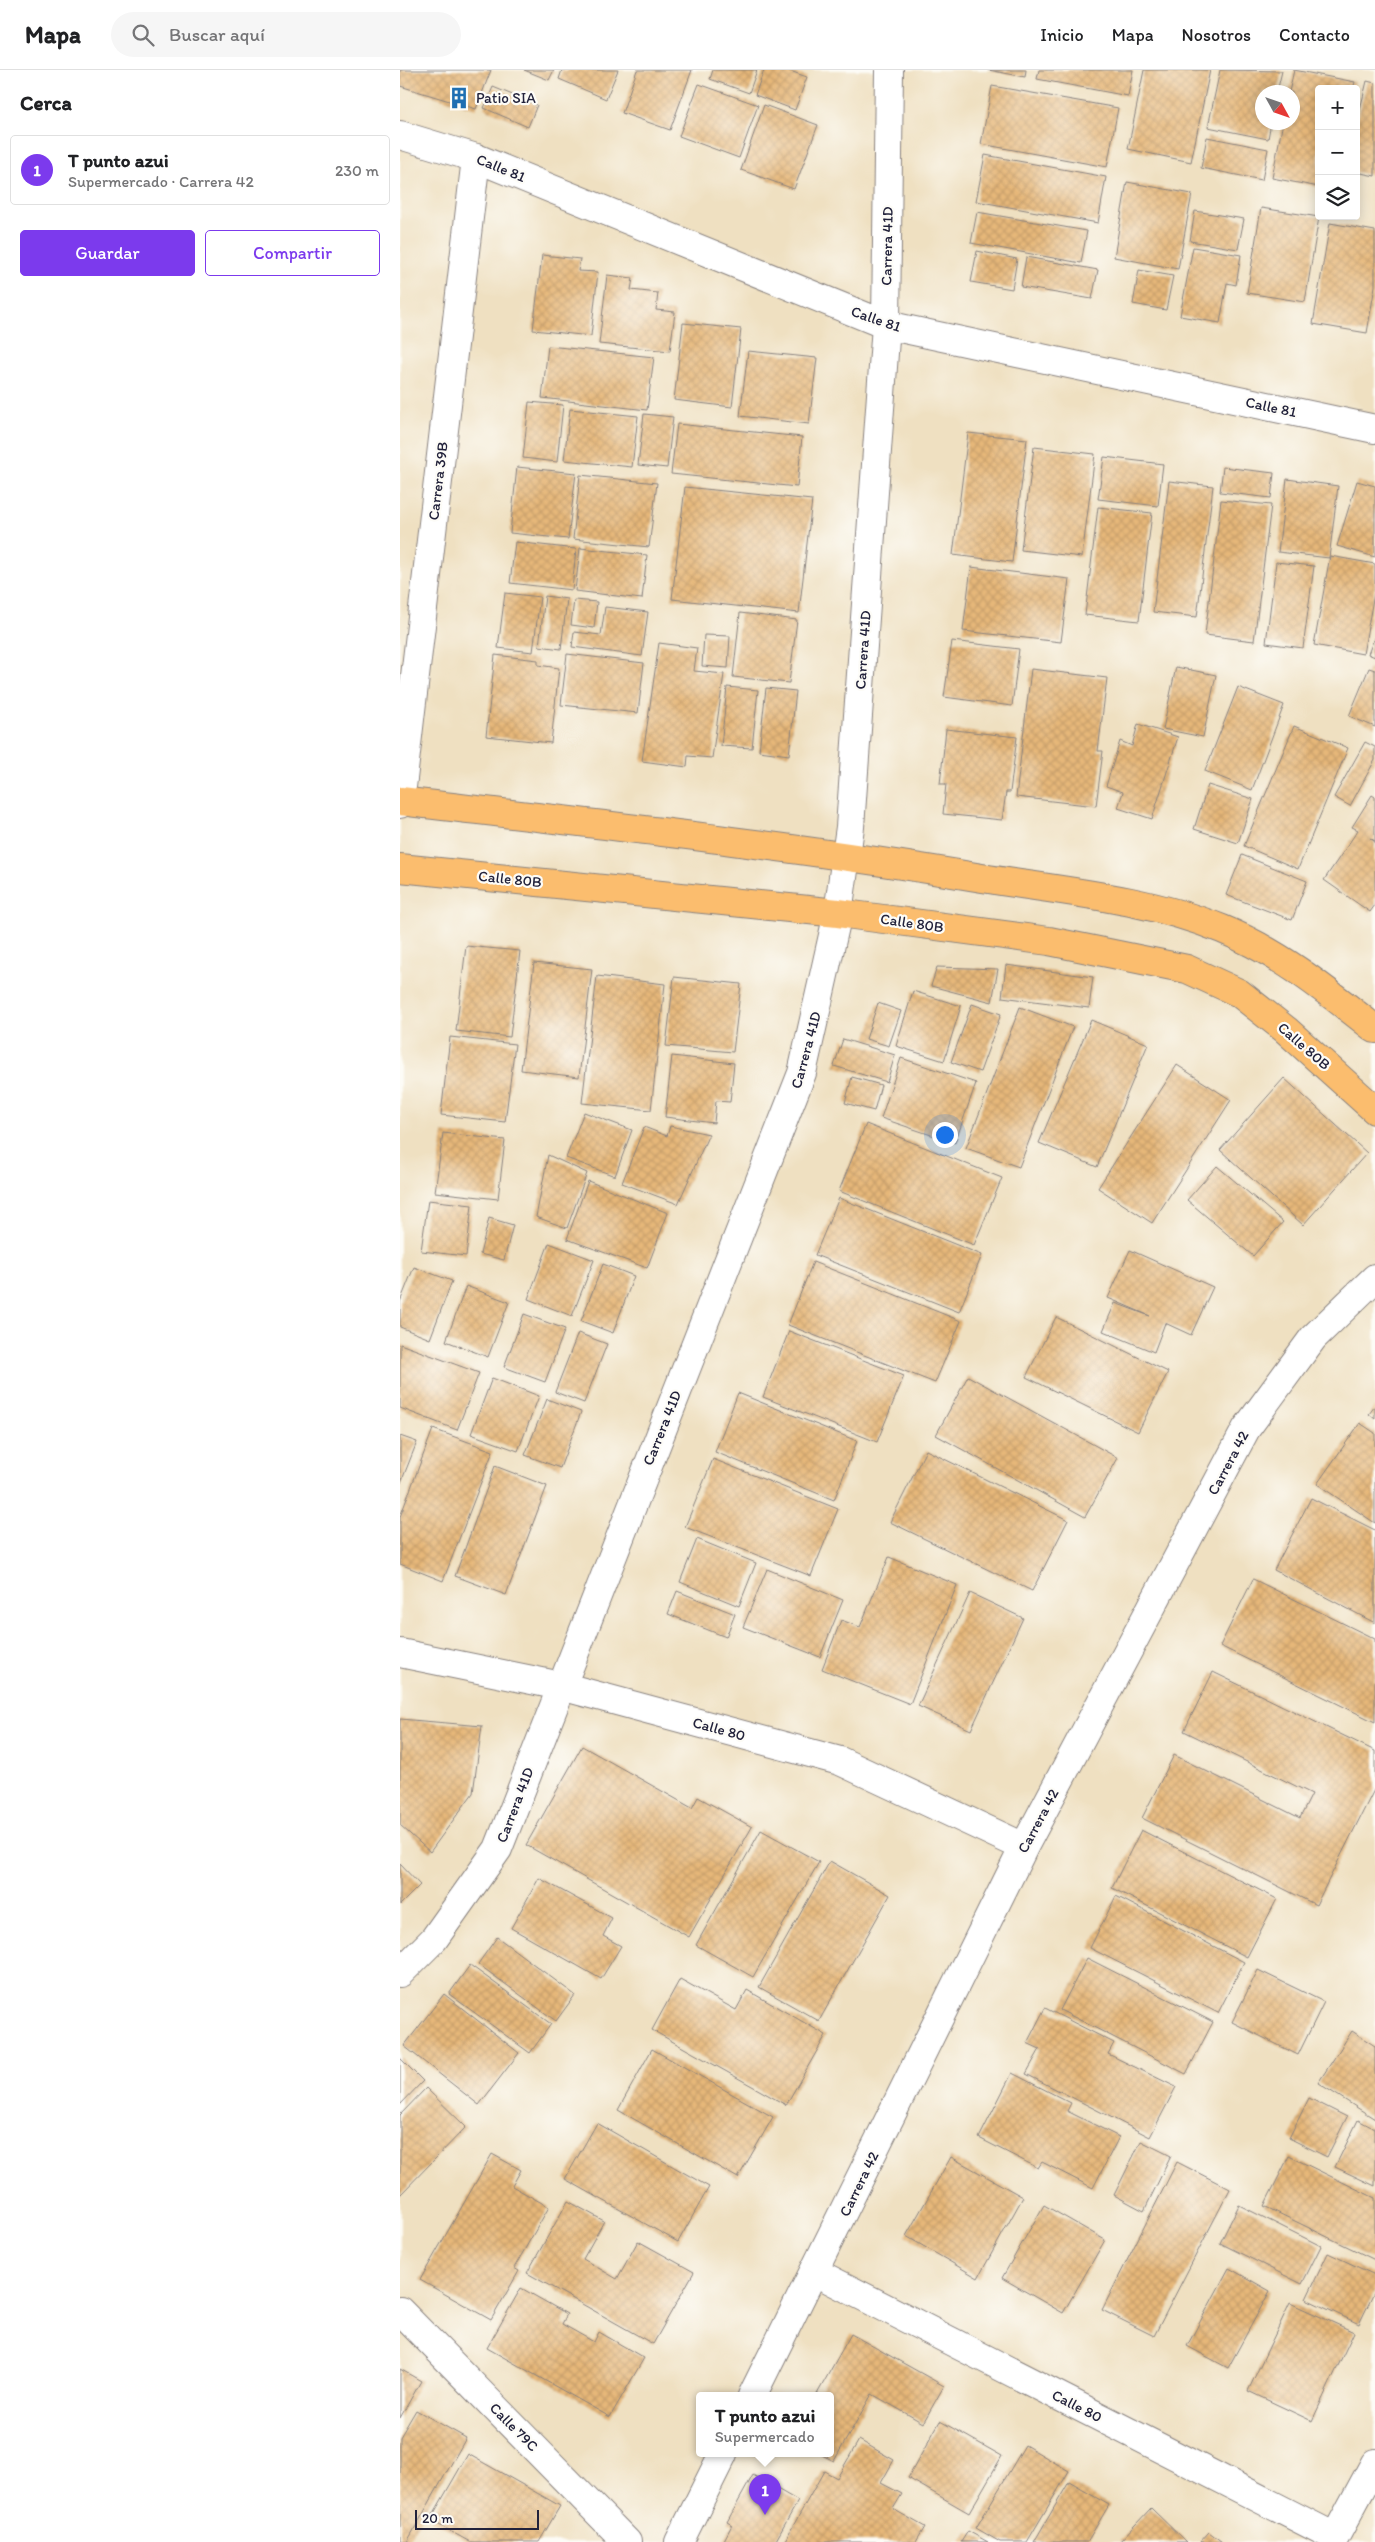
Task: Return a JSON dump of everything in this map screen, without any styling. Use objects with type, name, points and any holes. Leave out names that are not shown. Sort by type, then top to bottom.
[{"type":"main road","points":[[400,802],[847,855],[1159,907],[1222,929],[1266,950],[1323,987],[1375,1029]]},
{"type":"main road","name":"Calle 80B","points":[[400,868],[838,913],[1050,942],[1187,969],[1239,993],[1286,1030],[1375,1110]]},
{"type":"street","name":"Carrera 41D","points":[[400,1973],[434,1939],[498,1849],[802,1073],[838,913],[847,855],[886,325],[889,70]]},
{"type":"street","name":"Calle 81","points":[[400,135],[476,158],[886,325],[1375,429]]},
{"type":"street","name":"Carrera 39B","points":[[400,802],[476,158]]},
{"type":"street","name":"Carrera 42","points":[[754,2392],[1024,1847],[1246,1428],[1313,1338],[1375,1278]]},
{"type":"street","name":"Calle 80","points":[[400,1653],[561,1686],[840,1761],[1024,1847]]},
{"type":"street","name":"Calle 80","points":[[815,2272],[1336,2540]]},
{"type":"street","name":"Calle 79C","points":[[400,2311],[627,2542]]},
{"type":"street","points":[[679,2542],[722,2457]]},
{"type":"street","points":[[1336,2540],[1375,2463]]},
{"type":"building","name":"Patio SIA","points":[[400,70],[491,70],[476,109],[400,86]]},
{"type":"building","points":[[524,70],[554,70],[549,80]]},
{"type":"building","points":[[562,70],[618,70],[606,99],[559,79]]},
{"type":"building","points":[[637,70],[692,70],[670,130],[622,113]]},
{"type":"building","points":[[713,70],[757,70],[749,93],[710,79]]},
{"type":"building","points":[[764,70],[787,70],[807,77],[795,110],[755,95]]},
{"type":"building","points":[[988,70],[1026,70],[1025,77]]},
{"type":"building","points":[[1039,70],[1133,70],[1128,96],[1037,79]]},
{"type":"building","points":[[1144,70],[1210,70],[1191,162],[1128,149]]},
{"type":"building","points":[[1220,70],[1282,71],[1279,85],[1255,85],[1255,130],[1270,130],[1268,139],[1208,127]]},
{"type":"building","points":[[1294,70],[1355,82],[1354,85],[1315,85],[1315,186],[1272,178],[1281,130],[1300,130],[1300,85],[1291,85]]},
{"type":"building","points":[[1367,81],[1375,83],[1375,176],[1360,173],[1360,110]]},
{"type":"building","points":[[699,84],[758,105],[739,158],[679,136]]},
{"type":"building","points":[[992,86],[1118,108],[1107,167],[981,144]]},
{"type":"building","points":[[493,87],[537,105],[528,127],[484,108]]},
{"type":"building","points":[[764,105],[818,125],[794,189],[741,170]]},
{"type":"building","points":[[1207,137],[1268,149],[1262,180],[1201,168]]},
{"type":"building","points":[[985,155],[1106,177],[1098,223],[976,201]]},
{"type":"building","points":[[1127,182],[1192,194],[1178,269],[1114,257]]},
{"type":"building","points":[[1261,208],[1315,216],[1315,220],[1319,220],[1305,302],[1247,293]]},
{"type":"building","points":[[1195,211],[1244,219],[1238,249],[1190,241]]},
{"type":"building","points":[[977,212],[1087,231],[1081,263],[971,243]]},
{"type":"building","points":[[1330,223],[1375,231],[1375,286],[1367,333],[1313,324]]},
{"type":"building","points":[[1193,247],[1241,255],[1236,285],[1227,283],[1220,323],[1180,316]]},
{"type":"building","points":[[977,251],[1017,259],[1012,289],[971,282]]},
{"type":"building","points":[[542,255],[580,259],[578,271],[598,272],[591,336],[533,330]]},
{"type":"building","points":[[1026,257],[1098,270],[1092,299],[1021,287]]},
{"type":"building","points":[[1139,270],[1173,276],[1166,310],[1133,304]]},
{"type":"building","points":[[607,275],[633,278],[631,290],[658,293],[656,310],[675,312],[670,351],[599,344]]},
{"type":"building","points":[[683,323],[741,329],[732,407],[674,400]]},
{"type":"building","points":[[548,346],[654,357],[647,410],[542,398]]},
{"type":"building","points":[[748,351],[817,358],[809,424],[740,416]]},
{"type":"building","points":[[529,402],[563,405],[557,462],[523,458]]},
{"type":"building","points":[[570,409],[638,416],[632,467],[564,460]]},
{"type":"building","points":[[644,414],[673,417],[667,468],[638,465]]},
{"type":"building","points":[[677,424],[802,437],[797,487],[671,474]]},
{"type":"building","points":[[968,433],[1027,439],[1012,562],[953,555]]},
{"type":"building","points":[[1034,447],[1095,454],[1082,557],[1021,550]]},
{"type":"building","points":[[1104,457],[1163,464],[1158,506],[1098,499]]},
{"type":"building","points":[[517,467],[576,473],[568,539],[510,533]]},
{"type":"building","points":[[1223,467],[1274,473],[1271,498],[1220,492]]},
{"type":"building","points":[[580,475],[657,483],[649,547],[573,539]]},
{"type":"building","points":[[1287,479],[1338,486],[1329,558],[1278,552]]},
{"type":"building","points":[[1169,481],[1213,486],[1197,617],[1153,612]]},
{"type":"building","points":[[1357,481],[1375,486],[1375,557],[1337,546]]},
{"type":"building","points":[[685,487],[812,500],[799,613],[672,599]]},
{"type":"building","points":[[1221,500],[1271,505],[1254,641],[1205,635]]},
{"type":"building","points":[[1098,507],[1152,513],[1139,621],[1085,615]]},
{"type":"building","points":[[515,542],[576,549],[572,590],[510,583]]},
{"type":"building","points":[[580,548],[647,555],[642,599],[575,591]]},
{"type":"building","points":[[1330,556],[1375,564],[1375,588],[1363,654],[1314,645]]},
{"type":"building","points":[[1276,562],[1314,566],[1303,648],[1266,643]]},
{"type":"building","points":[[971,567],[1069,579],[1061,642],[963,631]]},
{"type":"building","points":[[505,593],[540,597],[533,652],[498,648]]},
{"type":"building","points":[[545,596],[567,599],[561,649],[539,646]]},
{"type":"building","points":[[574,600],[597,602],[594,628],[571,625]]},
{"type":"building","points":[[605,607],[648,612],[642,656],[572,647],[574,632],[601,635]]},
{"type":"building","points":[[740,613],[797,620],[789,683],[733,677]]},
{"type":"building","points":[[704,635],[730,636],[728,668],[702,666]]},
{"type":"building","points":[[1375,636],[1375,657],[1368,654]]},
{"type":"building","points":[[952,641],[1019,649],[1012,706],[944,697]]},
{"type":"building","points":[[659,643],[697,648],[694,671],[724,674],[712,758],[688,756],[687,767],[642,761]]},
{"type":"building","points":[[567,654],[644,663],[638,713],[561,705]]},
{"type":"building","points":[[495,655],[538,660],[538,665],[559,668],[551,743],[486,736]]},
{"type":"building","points":[[1176,667],[1216,675],[1203,737],[1163,729]]},
{"type":"building","points":[[1369,668],[1375,670],[1375,727],[1349,716]]},
{"type":"building","points":[[1031,669],[1107,678],[1098,751],[1103,751],[1096,806],[1016,797]]},
{"type":"building","points":[[727,687],[758,690],[752,748],[721,746]]},
{"type":"building","points":[[1238,687],[1284,705],[1252,790],[1205,771]]},
{"type":"building","points":[[766,688],[796,691],[789,755],[759,751]]},
{"type":"building","points":[[1138,724],[1178,737],[1152,819],[1118,808],[1123,792],[1106,786],[1120,741],[1132,746]]},
{"type":"building","points":[[1294,726],[1348,748],[1298,869],[1244,846]]},
{"type":"building","points":[[946,729],[1017,737],[1010,792],[1006,792],[1002,820],[943,814],[946,784],[940,784]]},
{"type":"building","points":[[1365,742],[1375,747],[1375,760],[1350,806],[1334,797]]},
{"type":"building","points":[[1208,785],[1253,799],[1238,843],[1194,829]]},
{"type":"building","points":[[1372,795],[1375,797],[1375,841],[1370,838],[1375,842],[1375,905],[1370,912],[1324,880],[1358,830],[1352,827]]},
{"type":"building","points":[[1242,855],[1307,881],[1292,920],[1226,895]]},
{"type":"building","points":[[466,946],[520,951],[510,1037],[456,1031]]},
{"type":"building","points":[[534,963],[592,969],[579,1077],[521,1070]]},
{"type":"building","points":[[1006,965],[1093,977],[1089,1008],[1002,997]]},
{"type":"building","points":[[937,967],[998,969],[992,1002],[931,986]]},
{"type":"building","points":[[597,976],[665,984],[651,1110],[582,1103]]},
{"type":"building","points":[[674,977],[741,984],[733,1052],[666,1046]]},
{"type":"building","points":[[913,991],[961,1006],[944,1061],[896,1046]]},
{"type":"building","points":[[878,1003],[901,1011],[889,1046],[866,1039]]},
{"type":"building","points":[[972,1004],[1001,1014],[980,1072],[951,1062]]},
{"type":"building","points":[[1020,1007],[1073,1027],[1019,1167],[966,1148]]},
{"type":"building","points":[[1091,1020],[1148,1044],[1097,1167],[1039,1143]]},
{"type":"building","points":[[450,1037],[515,1044],[505,1122],[441,1115]]},
{"type":"building","points":[[843,1039],[895,1055],[887,1082],[834,1066]]},
{"type":"building","points":[[672,1056],[734,1063],[730,1102],[716,1101],[714,1123],[665,1117]]},
{"type":"building","points":[[901,1058],[976,1083],[955,1143],[881,1118]]},
{"type":"building","points":[[1177,1065],[1231,1100],[1152,1223],[1098,1188]]},
{"type":"building","points":[[852,1077],[881,1085],[874,1111],[845,1103]]},
{"type":"building","points":[[1284,1078],[1367,1153],[1303,1225],[1220,1150]]},
{"type":"building","points":[[584,1112],[632,1130],[615,1176],[566,1158]]},
{"type":"building","points":[[866,1124],[1002,1178],[974,1245],[839,1191]]},
{"type":"building","points":[[670,1126],[709,1134],[678,1204],[622,1183],[644,1127],[667,1136]]},
{"type":"building","points":[[443,1133],[505,1140],[498,1199],[435,1192]]},
{"type":"building","points":[[548,1155],[587,1173],[567,1228],[536,1217]]},
{"type":"building","points":[[1217,1166],[1283,1222],[1253,1256],[1187,1200]]},
{"type":"building","points":[[588,1181],[668,1213],[647,1268],[567,1239]]},
{"type":"building","points":[[839,1198],[982,1255],[959,1312],[815,1255]]},
{"type":"building","points":[[428,1200],[472,1205],[466,1256],[421,1251]]},
{"type":"building","points":[[489,1218],[513,1225],[504,1260],[480,1254]]},
{"type":"building","points":[[549,1243],[594,1260],[572,1316],[528,1299]]},
{"type":"building","points":[[1130,1250],[1213,1287],[1191,1335],[1165,1323],[1154,1352],[1103,1331],[1115,1303],[1150,1316],[1108,1298]]},
{"type":"building","points":[[813,1262],[961,1321],[935,1383],[788,1325]]},
{"type":"building","points":[[603,1264],[634,1276],[613,1333],[581,1321]]},
{"type":"building","points":[[414,1267],[452,1281],[430,1339],[400,1327],[400,1302]]},
{"type":"building","points":[[466,1286],[509,1302],[488,1357],[446,1341]]},
{"type":"building","points":[[524,1314],[565,1329],[545,1382],[504,1367]]},
{"type":"building","points":[[1056,1317],[1168,1372],[1138,1432],[1026,1377]]},
{"type":"building","points":[[789,1331],[904,1376],[877,1442],[763,1397]]},
{"type":"building","points":[[578,1333],[607,1344],[584,1403],[555,1392]]},
{"type":"building","points":[[400,1344],[479,1373],[457,1430],[400,1408]]},
{"type":"building","points":[[968,1376],[1118,1458],[1085,1517],[936,1435]]},
{"type":"building","points":[[492,1378],[539,1396],[518,1451],[471,1434]]},
{"type":"building","points":[[738,1393],[857,1441],[834,1500],[715,1452]]},
{"type":"building","points":[[547,1399],[581,1412],[560,1468],[525,1455]]},
{"type":"building","points":[[1375,1406],[1375,1419],[1369,1414]]},
{"type":"building","points":[[1360,1423],[1375,1433],[1375,1523],[1317,1484]]},
{"type":"building","points":[[433,1429],[493,1451],[443,1581],[400,1564],[400,1517]]},
{"type":"building","points":[[400,1436],[417,1442],[400,1485]]},
{"type":"building","points":[[926,1450],[1068,1520],[1032,1591],[890,1522]]},
{"type":"building","points":[[713,1459],[838,1509],[811,1576],[685,1527]]},
{"type":"building","points":[[495,1466],[547,1486],[506,1595],[455,1576]]},
{"type":"building","points":[[1311,1498],[1375,1530],[1375,1623],[1274,1570]]},
{"type":"building","points":[[697,1539],[756,1563],[739,1606],[680,1582]]},
{"type":"building","points":[[889,1557],[957,1585],[910,1704],[822,1669],[841,1620],[860,1627]]},
{"type":"building","points":[[767,1569],[843,1600],[820,1657],[743,1627]]},
{"type":"building","points":[[1253,1579],[1375,1639],[1375,1722],[1220,1646]]},
{"type":"building","points":[[677,1591],[735,1614],[726,1637],[668,1614]]},
{"type":"building","points":[[970,1593],[1023,1618],[971,1730],[918,1706]]},
{"type":"building","points":[[1213,1672],[1375,1751],[1375,1788],[1316,1905],[1142,1818],[1174,1755],[1300,1818],[1312,1794],[1184,1731]]},
{"type":"building","points":[[400,1719],[482,1726],[473,1793],[430,1852],[400,1825]]},
{"type":"building","points":[[582,1746],[692,1808],[698,1797],[752,1827],[689,1937],[526,1845]]},
{"type":"building","points":[[761,1830],[819,1862],[753,1977],[696,1945]]},
{"type":"building","points":[[1141,1830],[1277,1899],[1247,1957],[1112,1888]]},
{"type":"building","points":[[830,1861],[890,1895],[819,2021],[759,1987]]},
{"type":"building","points":[[400,1864],[420,1885],[400,1905]]},
{"type":"building","points":[[539,1878],[612,1918],[603,1936],[621,1946],[601,1979],[511,1928]]},
{"type":"building","points":[[1116,1896],[1244,1962],[1218,2013],[1090,1948]]},
{"type":"building","points":[[497,1937],[575,1995],[556,2021],[478,1964]]},
{"type":"building","points":[[1087,1958],[1213,2022],[1186,2074],[1060,2010]]},
{"type":"building","points":[[470,1965],[551,2024],[530,2053],[449,1994]]},
{"type":"building","points":[[1258,1970],[1324,2002],[1298,2055],[1232,2022]]},
{"type":"building","points":[[680,1979],[736,2010],[747,1990],[826,2035],[786,2105],[652,2030]]},
{"type":"building","points":[[444,1994],[519,2053],[479,2105],[404,2046]]},
{"type":"building","points":[[1045,2008],[1114,2043],[1108,2054],[1176,2087],[1150,2137],[1026,2074],[1040,2049],[1027,2043]]},
{"type":"building","points":[[1352,2031],[1375,2046],[1375,2119],[1318,2083]]},
{"type":"building","points":[[652,2049],[773,2117],[738,2178],[618,2110]]},
{"type":"building","points":[[400,2058],[423,2081],[400,2105]]},
{"type":"building","points":[[1012,2073],[1071,2103],[1067,2111],[1119,2137],[1093,2188],[1042,2162],[1038,2168],[979,2138]]},
{"type":"building","points":[[426,2088],[466,2127],[400,2195],[400,2115]]},
{"type":"building","points":[[1309,2098],[1347,2117],[1327,2157],[1289,2138]]},
{"type":"building","points":[[1358,2120],[1375,2129],[1375,2186],[1335,2167]]},
{"type":"building","points":[[597,2123],[709,2187],[678,2242],[565,2179]]},
{"type":"building","points":[[1141,2141],[1171,2156],[1144,2211],[1114,2195]]},
{"type":"building","points":[[492,2154],[521,2170],[512,2186],[549,2207],[514,2268],[519,2271],[491,2320],[420,2280]]},
{"type":"building","points":[[1289,2156],[1375,2198],[1375,2260],[1264,2206]]},
{"type":"building","points":[[951,2157],[1023,2197],[978,2278],[906,2236]]},
{"type":"building","points":[[1177,2162],[1230,2189],[1154,2336],[1102,2310]]},
{"type":"building","points":[[568,2201],[604,2221],[583,2259],[617,2279],[638,2241],[694,2272],[653,2344],[527,2273]]},
{"type":"building","points":[[1044,2205],[1105,2240],[1063,2313],[1002,2278]]},
{"type":"building","points":[[1239,2205],[1321,2246],[1302,2284],[1220,2243]]},
{"type":"building","points":[[1328,2253],[1375,2275],[1375,2291],[1359,2324],[1306,2299]]},
{"type":"building","points":[[1229,2268],[1270,2291],[1228,2368],[1187,2346]]},
{"type":"building","points":[[521,2288],[567,2314],[562,2324],[594,2342],[599,2332],[644,2358],[610,2417],[487,2348]]},
{"type":"building","points":[[1290,2303],[1354,2332],[1312,2421],[1248,2391]]},
{"type":"building","points":[[851,2334],[944,2386],[923,2423],[872,2394],[834,2461],[826,2457],[834,2457],[834,2392],[818,2392]]},
{"type":"building","points":[[400,2369],[421,2381],[400,2418]]},
{"type":"building","points":[[416,2410],[466,2438],[407,2542],[400,2542],[400,2437]]},
{"type":"building","points":[[940,2421],[1002,2456],[969,2513],[908,2478]]},
{"type":"building","points":[[859,2440],[894,2460],[881,2483],[902,2494],[893,2509],[925,2527],[916,2542],[784,2542],[824,2471],[837,2478]]},
{"type":"building","points":[[1025,2445],[1069,2471],[1027,2542],[1000,2542],[976,2528]]},
{"type":"building","points":[[468,2454],[560,2506],[539,2542],[470,2542],[430,2520]]},
{"type":"building","points":[[753,2475],[798,2501],[775,2542],[723,2542],[732,2525],[727,2522]]},
{"type":"building","points":[[1069,2482],[1109,2505],[1087,2542],[1034,2542]]},
{"type":"building","points":[[1151,2508],[1186,2542],[1119,2542]]},
{"type":"building","points":[[968,2531],[988,2542],[961,2542]]},
{"type":"building","points":[[1209,2532],[1222,2542],[1200,2542]]},
{"type":"place","name":"Patio SIA","points":[[459,98]]},
{"type":"place","name":"T punto azui","points":[[765,2515]]}]
